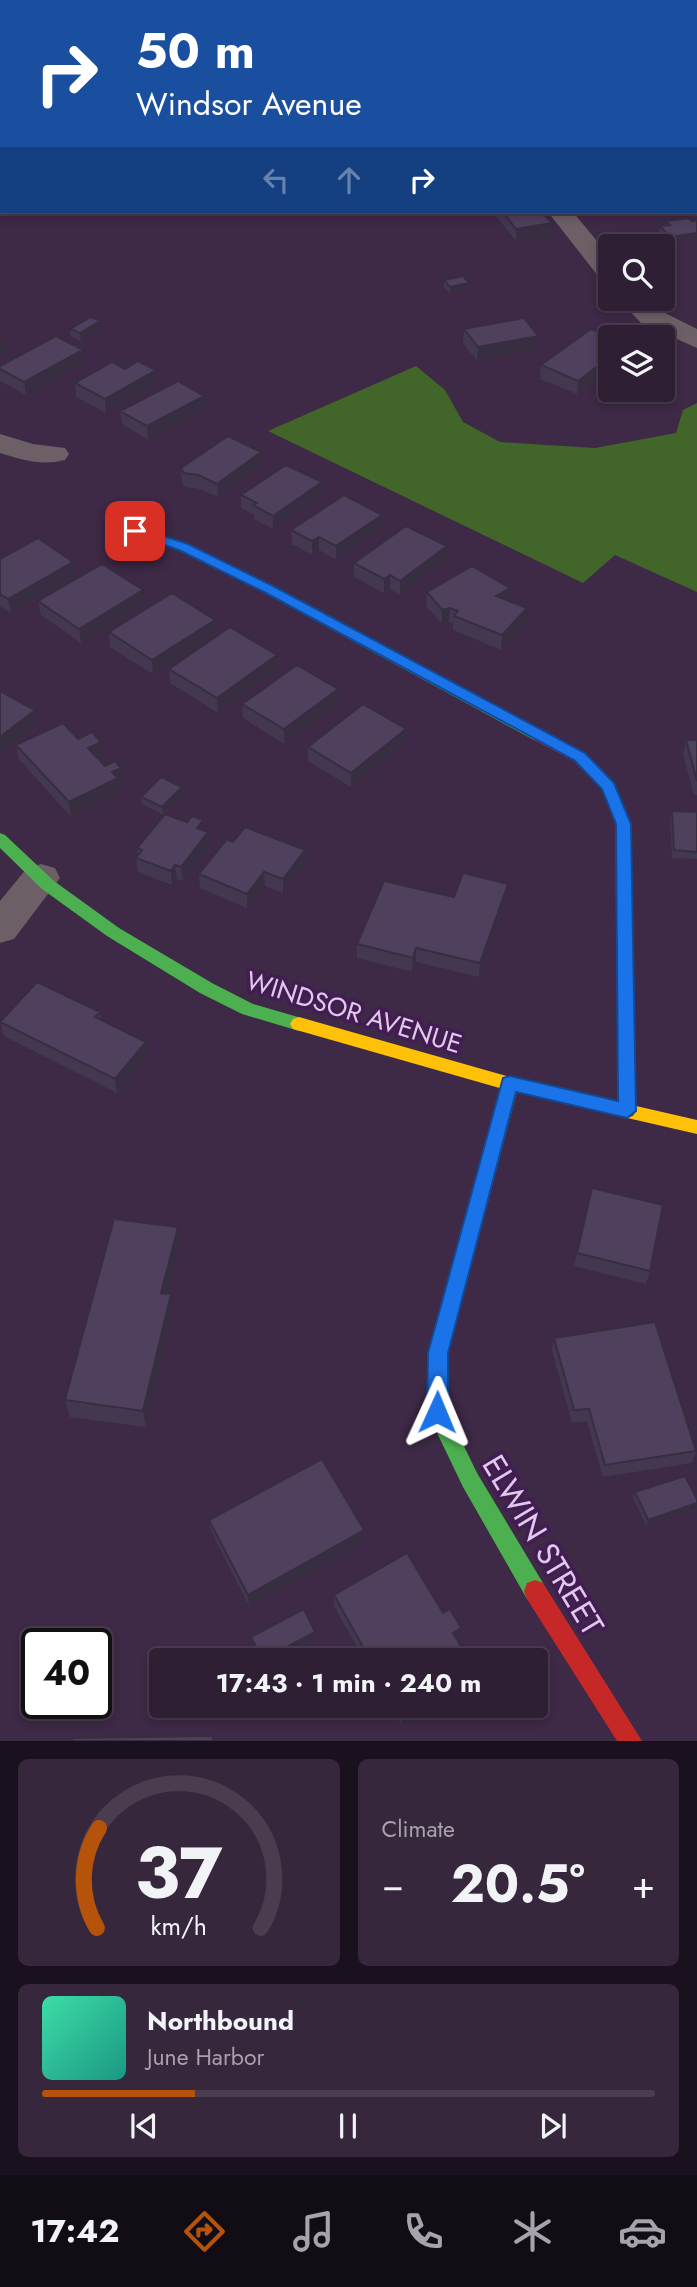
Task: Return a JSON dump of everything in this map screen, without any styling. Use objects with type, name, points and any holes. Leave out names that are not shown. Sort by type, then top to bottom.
[{"type":"street","points":[[562,214],[598,259]]},
{"type":"street","points":[[646,311],[661,323],[697,340]]},
{"type":"street","points":[[0,443],[30,453],[54,454]]},
{"type":"street","points":[[135,531],[183,547],[270,590],[579,757],[609,787],[624,824],[627,1111]]},
{"type":"street","name":"WINDSOR AVENUE","points":[[0,839],[41,878],[113,932],[206,988],[248,1009],[510,1084],[697,1126]]},
{"type":"street","points":[[0,928],[41,878]]},
{"type":"street","name":"ELWIN STREET","points":[[510,1084],[438,1353],[437,1412],[470,1480],[514,1558],[630,1741]]},
{"type":"green space","points":[[416,366],[445,390],[463,422],[500,442],[595,448],[676,433],[683,410],[697,403],[697,592],[615,555],[583,583],[268,431]]},
{"type":"building","points":[[505,214],[544,214],[552,223],[516,229]]},
{"type":"building","points":[[689,218],[692,221],[697,220],[697,233],[675,236],[675,234],[667,234],[660,226],[670,225],[666,221]]},
{"type":"building","points":[[463,276],[469,283],[450,287],[444,280]]},
{"type":"building","points":[[91,317],[100,321],[80,333],[70,329]]},
{"type":"building","points":[[524,318],[538,336],[478,347],[464,329]]},
{"type":"building","points":[[591,329],[598,332],[598,366],[578,381],[541,365]]},
{"type":"building","points":[[56,336],[83,350],[24,382],[0,369],[0,366]]},
{"type":"building","points":[[138,361],[156,370],[105,399],[75,383],[112,362],[125,369]]},
{"type":"building","points":[[178,381],[204,396],[147,426],[120,411]]},
{"type":"building","points":[[228,436],[261,452],[217,484],[198,475],[184,473],[181,468]]},
{"type":"building","points":[[286,465],[322,482],[273,516],[241,495]]},
{"type":"building","points":[[344,495],[382,515],[336,546],[319,537],[312,541],[291,530]]},
{"type":"building","points":[[406,526],[447,546],[400,581],[390,575],[384,579],[354,563]]},
{"type":"building","points":[[38,538],[73,562],[8,599],[0,594],[0,559]]},
{"type":"building","points":[[102,564],[143,590],[79,629],[38,601]]},
{"type":"building","points":[[472,566],[510,588],[496,596],[527,608],[502,635],[454,616],[458,611],[450,608],[442,610],[427,592]]},
{"type":"building","points":[[172,593],[215,620],[152,660],[109,632]]},
{"type":"building","points":[[230,627],[277,655],[217,698],[169,669]]},
{"type":"building","points":[[297,665],[338,689],[284,729],[242,704]]},
{"type":"building","points":[[0,691],[35,710],[0,737]]},
{"type":"building","points":[[363,704],[406,729],[351,773],[308,747]]},
{"type":"building","points":[[63,723],[78,739],[92,732],[101,742],[88,748],[105,766],[115,761],[121,768],[112,772],[118,778],[69,802],[16,745]]},
{"type":"building","points":[[686,740],[697,740],[697,781]]},
{"type":"building","points":[[161,777],[182,787],[162,807],[141,797]]},
{"type":"building","points":[[672,811],[697,812],[697,852],[674,850]]},
{"type":"building","points":[[165,814],[187,822],[192,816],[203,820],[197,828],[208,832],[181,867],[175,865],[171,871],[136,858],[142,850],[137,848]]},
{"type":"building","points":[[245,827],[305,850],[283,879],[264,872],[247,894],[199,874],[227,839],[233,842]]},
{"type":"building","points":[[463,873],[508,884],[480,963],[416,948],[413,958],[357,944],[384,881],[454,897]]},
{"type":"building","points":[[37,982],[100,1012],[95,1017],[146,1042],[115,1079],[0,1022]]},
{"type":"building","points":[[592,1188],[663,1205],[650,1271],[577,1253]]},
{"type":"building","points":[[114,1219],[178,1227],[161,1293],[171,1294],[143,1411],[65,1400]]},
{"type":"building","points":[[655,1322],[696,1451],[605,1465],[589,1409],[574,1410],[554,1338]]},
{"type":"building","points":[[322,1459],[364,1530],[248,1595],[209,1520]]},
{"type":"building","points":[[685,1476],[697,1503],[648,1520],[635,1492]]},
{"type":"building","points":[[407,1553],[443,1613],[450,1609],[461,1628],[453,1633],[462,1648],[364,1648],[334,1595]]},
{"type":"building","points":[[304,1609],[315,1632],[285,1648],[257,1648],[251,1637]]},
{"type":"building","points":[[213,1736],[213,1741],[72,1741],[72,1738]]},
{"type":"traffic: fast","points":[[135,531],[183,547],[270,590],[539,736]]},
{"type":"traffic: fast","points":[[0,839],[48,885],[113,932],[206,988],[248,1009],[299,1024]]},
{"type":"traffic: fast","points":[[510,1084],[438,1353],[437,1412],[470,1480],[535,1591]]},
{"type":"traffic: slow","points":[[299,1024],[510,1084],[697,1127]]},
{"type":"traffic: jam","points":[[539,736],[579,757],[609,787],[623,824],[627,1111]]},
{"type":"traffic: jam","points":[[535,1591],[630,1741]]},
{"type":"route","points":[[135,531],[183,547],[270,590],[579,757],[609,787],[624,824],[627,1111],[510,1084],[438,1353],[437,1412]]}]
